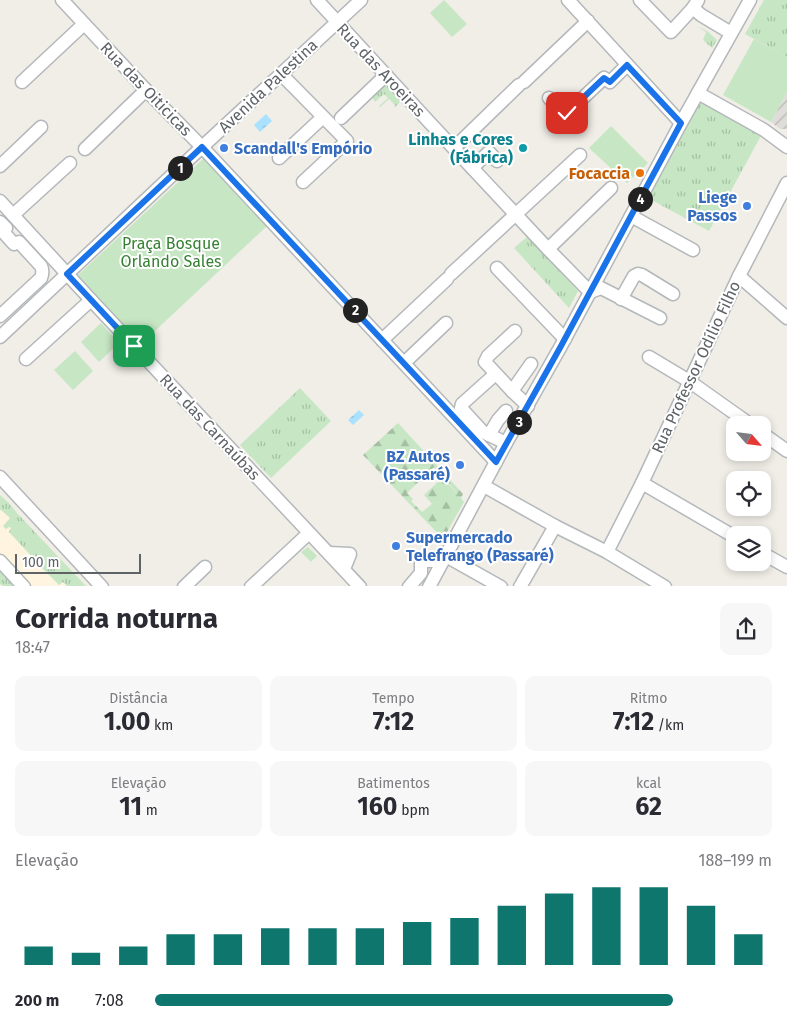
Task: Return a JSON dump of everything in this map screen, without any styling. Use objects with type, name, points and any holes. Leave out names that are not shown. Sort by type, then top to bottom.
[{"type":"street","name":"Rua das Oiticicas","points":[[62,0],[496,462]]},
{"type":"street","name":"Rua das Aroeiras","points":[[317,0],[472,168],[590,292]]},
{"type":"street","name":"Avenida Palestina","points":[[0,337],[361,0]]},
{"type":"street","points":[[568,0],[588,21],[619,67],[681,123]]},
{"type":"street","points":[[640,0],[671,32],[696,4],[701,15],[731,33]]},
{"type":"street","points":[[429,586],[750,0]]},
{"type":"street","points":[[454,148],[588,21]]},
{"type":"street","points":[[22,82],[84,24]]},
{"type":"street","points":[[549,98],[563,113],[567,113],[604,78],[610,82],[619,67]]},
{"type":"street","points":[[281,74],[347,141],[303,182]]},
{"type":"street","points":[[341,118],[386,75]]},
{"type":"street","points":[[85,149],[146,90]]},
{"type":"street","points":[[698,92],[764,130],[787,147]]},
{"type":"street","points":[[279,158],[323,117]]},
{"type":"street","points":[[0,166],[41,127]]},
{"type":"street","points":[[472,168],[490,152],[497,161]]},
{"type":"street","points":[[382,340],[580,155]]},
{"type":"street","points":[[30,233],[14,244],[5,234],[3,225],[15,217],[70,163]]},
{"type":"street","name":"Rua Professor Odílio Filho","points":[[607,552],[642,483],[739,276],[782,207],[787,183]]},
{"type":"street","points":[[548,249],[611,188]]},
{"type":"street","name":"Rua das Carnaúbas","points":[[0,201],[360,586]]},
{"type":"street","points":[[631,216],[694,250]]},
{"type":"street","points":[[0,316],[43,274],[41,266],[19,242]]},
{"type":"street","points":[[497,268],[564,340]]},
{"type":"street","points":[[622,299],[634,276],[638,274],[674,294]]},
{"type":"street","points":[[739,276],[787,318]]},
{"type":"street","points":[[590,292],[601,288],[660,318]]},
{"type":"street","points":[[26,359],[91,300]]},
{"type":"street","points":[[404,363],[446,323]]},
{"type":"street","points":[[514,331],[488,356],[485,362],[528,406]]},
{"type":"street","points":[[649,357],[689,381],[738,416]]},
{"type":"street","points":[[512,391],[531,364]]},
{"type":"street","points":[[491,378],[461,408],[481,430],[506,444]]},
{"type":"street","points":[[489,434],[506,411]]},
{"type":"street","points":[[771,439],[787,451]]},
{"type":"street","points":[[0,477],[102,586]]},
{"type":"street","points":[[642,483],[726,533]]},
{"type":"street","points":[[484,486],[555,526],[607,552],[665,586]]},
{"type":"street","points":[[520,586],[555,526]]},
{"type":"street","points":[[251,586],[309,533]]},
{"type":"street","points":[[409,586],[421,573],[421,561],[444,558],[501,586]]},
{"type":"street","points":[[771,558],[787,567]]},
{"type":"street","points":[[0,560],[24,586]]},
{"type":"street","points":[[184,586],[205,567]]},
{"type":"shaded area","points":[[787,92],[787,129],[780,129],[771,122]]},
{"type":"shaded area","points":[[0,495],[9,503],[86,586],[0,586]]},
{"type":"green space","points":[[444,0],[467,24],[452,37],[430,13]]},
{"type":"green space","points":[[764,0],[787,0],[787,57],[745,34]]},
{"type":"green space","points":[[697,26],[707,31],[717,40],[712,48],[703,40],[706,32]]},
{"type":"green space","points":[[754,39],[787,57],[787,92],[771,122],[723,95]]},
{"type":"green space","points":[[384,84],[400,102],[395,107],[389,99],[379,106],[388,98],[384,94],[375,102],[372,97]]},
{"type":"green space","points":[[699,100],[762,134],[709,231],[646,197]]},
{"type":"green space","points":[[611,126],[648,163],[627,183],[589,148]]},
{"type":"green space","name":"Praça Bosque Orlando Sales","points":[[204,158],[267,226],[140,345],[77,276]]},
{"type":"green space","points":[[527,237],[578,291],[569,308],[514,248]]},
{"type":"green space","points":[[101,323],[119,343],[99,362],[81,342]]},
{"type":"green space","points":[[75,351],[93,371],[73,390],[54,370]]},
{"type":"green space","points":[[300,388],[331,421],[271,478],[240,445]]},
{"type":"green space","points":[[398,423],[463,494],[461,498],[464,502],[447,532],[444,531],[441,536],[443,539],[363,455]],"holes":[[[434,467],[459,495],[442,478],[424,495],[432,504],[422,512],[411,501],[413,499],[407,493]]]},
{"type":"green space","points":[[0,495],[86,586],[67,586],[63,582],[59,585],[38,564],[41,561],[37,557],[34,559],[9,532],[11,528],[6,529],[3,526],[10,518],[0,510]]},
{"type":"green space","points":[[308,547],[317,556],[311,562],[301,552]]},
{"type":"green space","points":[[0,568],[3,574],[15,586],[3,586],[0,584]]},
{"type":"water","points":[[266,114],[272,121],[260,132],[254,125]]},
{"type":"water","points":[[359,410],[364,415],[353,425],[348,420]]},
{"type":"place","name":"Scandall's Empório","points":[[224,148]]},
{"type":"place","name":"Linhas e Cores (Fábrica)","points":[[523,148]]},
{"type":"place","name":"Focaccia","points":[[640,173]]},
{"type":"place","name":"Liege Passos","points":[[747,206]]},
{"type":"place","name":"BZ Autos (Passaré)","points":[[460,465]]},
{"type":"place","name":"Supermercado Telefrango (Passaré)","points":[[396,546]]},
{"type":"route","points":[[134,346],[67,274],[202,147],[496,462],[681,123],[627,65],[610,82],[604,78],[567,113]]}]
